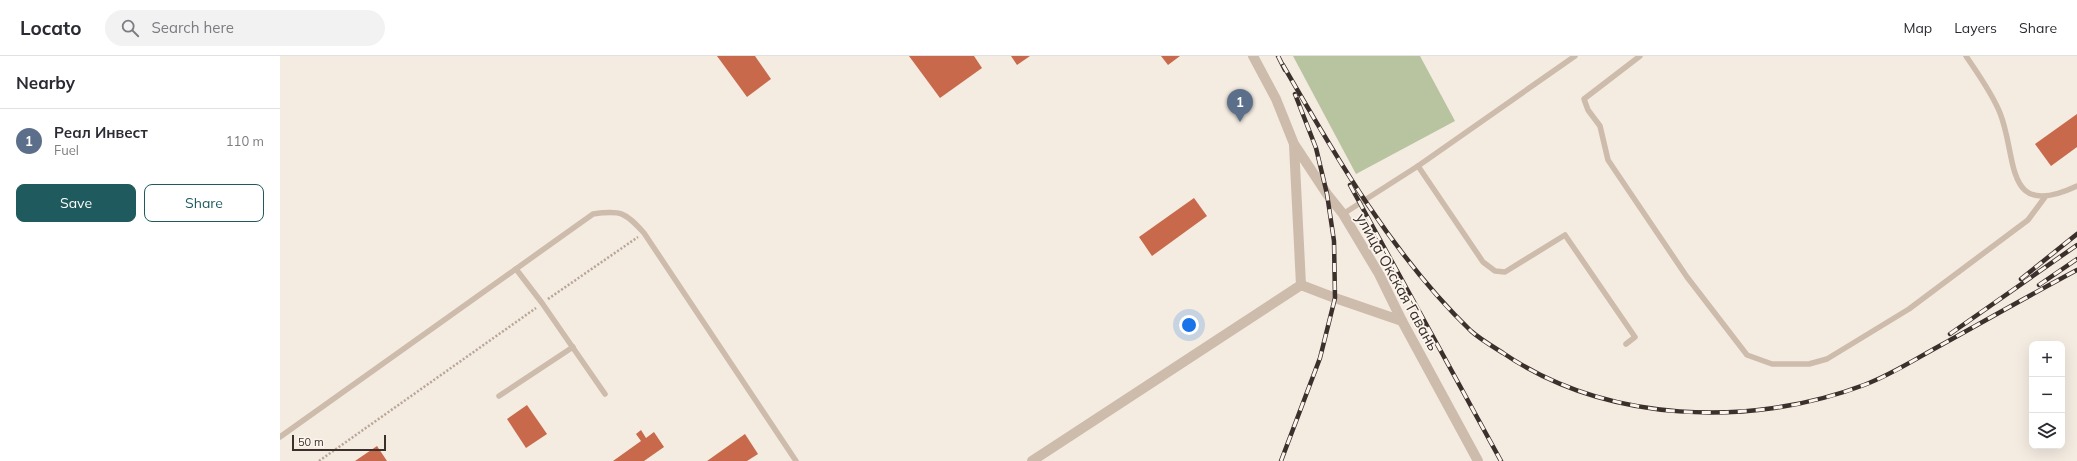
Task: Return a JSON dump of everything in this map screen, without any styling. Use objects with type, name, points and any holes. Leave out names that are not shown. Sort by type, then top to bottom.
[{"type":"street","name":"улица Окская Гавань","points":[[1253,56],[1276,99],[1294,144],[1327,194],[1343,214],[1380,274],[1402,321],[1478,461]]},
{"type":"street","points":[[1294,144],[1301,285]]},
{"type":"street","points":[[1301,285],[1402,321]]},
{"type":"street","points":[[1032,461],[1301,285]]},
{"type":"lane","points":[[1343,214],[1418,166],[1575,56]]},
{"type":"lane","points":[[1640,56],[1584,99],[1588,110],[1600,126],[1608,160],[1687,277],[1747,355],[1772,364],[1809,364],[1827,359],[1909,309],[2028,220],[2045,197]]},
{"type":"lane","points":[[1966,56],[1979,75],[2000,114],[2015,176],[2022,187],[2032,194],[2045,197],[2060,194],[2077,186]]},
{"type":"lane","points":[[1418,166],[1483,262],[1495,271],[1504,272],[1565,235],[1635,337],[1626,344]]},
{"type":"lane","points":[[280,437],[593,214],[614,211],[630,217],[644,233],[796,461]]},
{"type":"lane","points":[[516,269],[542,303],[605,394]]},
{"type":"lane","points":[[499,396],[573,347]]},
{"type":"path","points":[[319,461],[542,303],[644,233]]},
{"type":"green space","points":[[1293,56],[1420,56],[1455,121],[1356,174]]},
{"type":"building","points":[[717,56],[755,56],[771,79],[747,97]]},
{"type":"building","points":[[909,56],[974,56],[982,68],[940,98]]},
{"type":"building","points":[[1011,56],[1030,56],[1017,65]]},
{"type":"building","points":[[1161,56],[1180,56],[1168,65]]},
{"type":"building","points":[[2077,114],[2077,147],[2051,166],[2035,144]]},
{"type":"building","points":[[1194,198],[1207,216],[1152,256],[1139,237]]},
{"type":"building","points":[[527,405],[547,434],[526,448],[507,419]]},
{"type":"building","points":[[641,430],[646,438],[654,432],[664,447],[644,461],[613,461],[641,441],[636,434]]},
{"type":"building","points":[[745,434],[758,454],[747,461],[707,461]]},
{"type":"building","points":[[377,446],[387,461],[355,461]]},
{"type":"railway","points":[[1278,56],[1285,70]]},
{"type":"railway","points":[[1283,65],[1345,170],[1391,238],[1416,271],[1443,302],[1471,331],[1490,345],[1543,376],[1587,394],[1632,405],[1679,411],[1727,412],[1774,408],[1820,399],[1864,385],[1904,366],[2077,270]]},
{"type":"railway","points":[[1281,461],[1320,358],[1335,298],[1334,241],[1327,194],[1316,148],[1295,94]]},
{"type":"railway","points":[[1350,185],[1501,461]]},
{"type":"railway","points":[[2021,279],[2077,234]]},
{"type":"railway","points":[[1950,334],[2077,245]]},
{"type":"railway","points":[[2039,285],[2077,259]]},
{"type":"place","name":"Реал Инвест","points":[[1240,122]]}]
